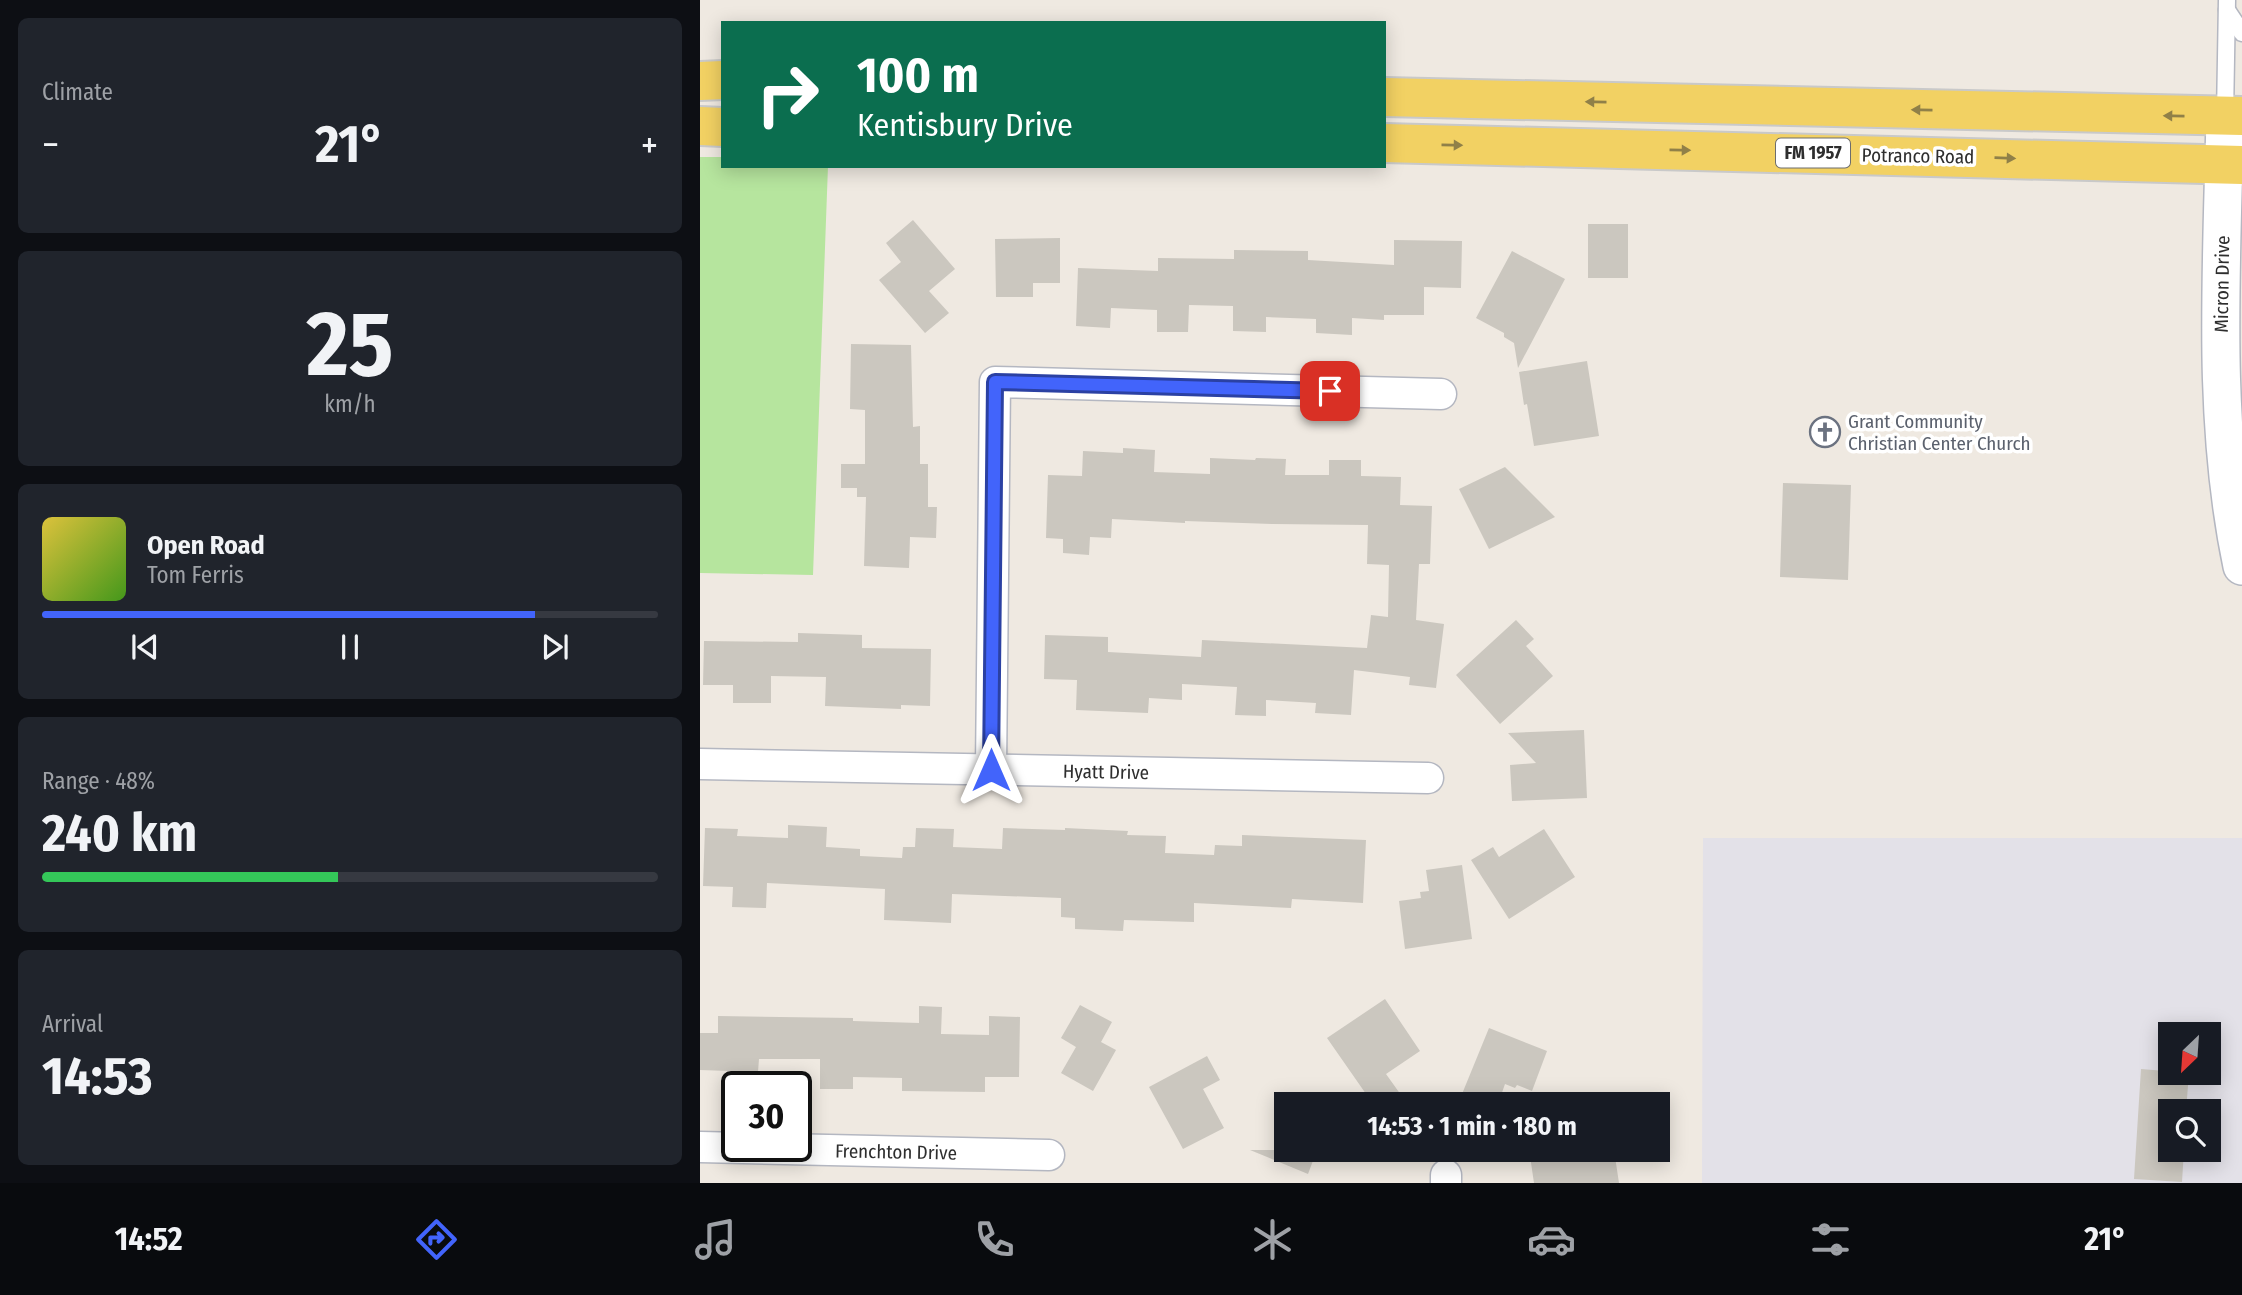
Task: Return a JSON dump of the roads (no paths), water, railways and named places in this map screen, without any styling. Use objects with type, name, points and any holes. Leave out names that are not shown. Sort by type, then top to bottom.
[{"type":"main road","points":[[700,82],[721,80]]},
{"type":"main road","points":[[1386,97],[2234,116]]},
{"type":"main road","points":[[700,126],[721,127]]},
{"type":"main road","name":"Potranco Road","points":[[1386,143],[2233,165]]},
{"type":"street","name":"Micron Drive","points":[[2234,116],[2233,165],[2220,320],[2224,443],[2231,515],[2242,566]]},
{"type":"street","points":[[991,770],[995,382],[1441,394]]},
{"type":"street","name":"Hyatt Drive","points":[[700,764],[1428,778]]},
{"type":"street","name":"Frenchton Drive","points":[[700,1147],[1049,1155]]},
{"type":"lane","points":[[2227,5],[2242,33]]},
{"type":"lane","name":"Micron Drive","points":[[2227,5],[2234,116]]},
{"type":"place","name":"Grant Community Christian Center Church","points":[[1825,432]]}]
